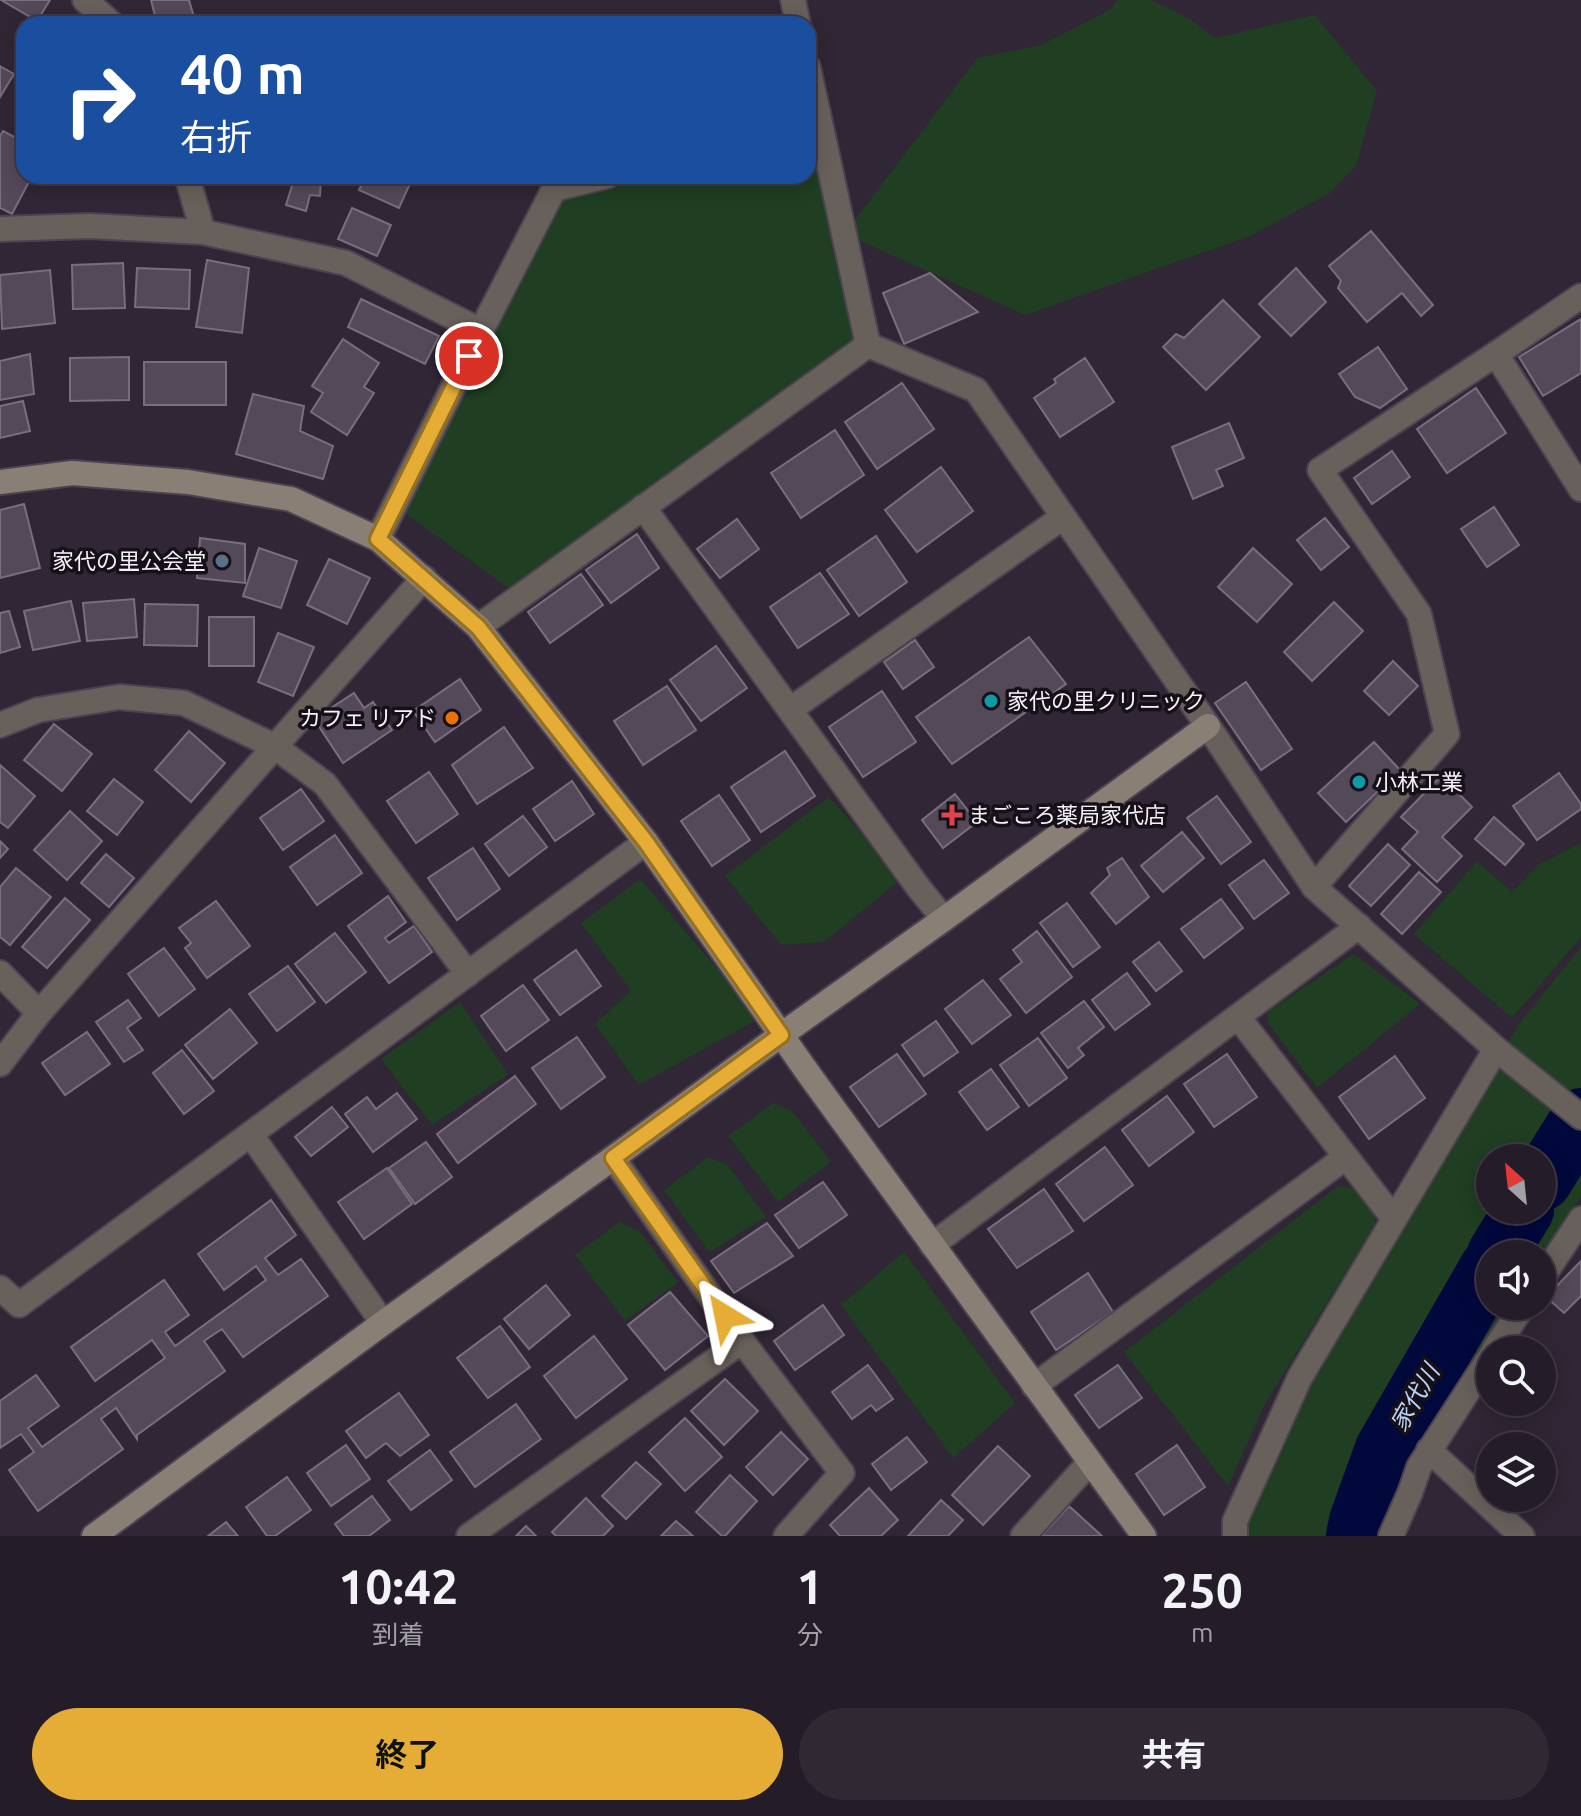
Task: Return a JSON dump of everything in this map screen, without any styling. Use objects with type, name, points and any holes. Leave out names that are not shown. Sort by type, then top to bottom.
[{"type":"street","points":[[85,0],[103,16]]},
{"type":"street","points":[[816,133],[868,345]]},
{"type":"street","points":[[189,184],[203,232]]},
{"type":"street","points":[[378,539],[554,189],[574,184]]},
{"type":"street","points":[[0,229],[89,226],[203,232],[346,263],[481,331]]},
{"type":"street","points":[[1314,887],[1447,734],[1419,614],[1320,470],[1581,296]]},
{"type":"street","points":[[478,627],[868,345]]},
{"type":"street","points":[[868,345],[976,390],[1208,726],[1314,887],[1496,1049],[1581,1117]]},
{"type":"street","points":[[1496,354],[1581,489]]},
{"type":"street","points":[[0,482],[72,473],[188,482],[291,499],[378,539],[478,627],[646,842],[781,1035],[1144,1536]]},
{"type":"street","points":[[643,507],[944,919]]},
{"type":"street","points":[[791,709],[1063,517]]},
{"type":"street","points":[[0,1064],[39,1013],[424,578]]},
{"type":"street","points":[[0,725],[38,710],[119,697],[184,703],[274,746],[325,784],[468,974]]},
{"type":"street","points":[[94,1536],[1208,726]]},
{"type":"street","points":[[0,1288],[19,1305],[646,842]]},
{"type":"street","points":[[932,1245],[1359,926]]},
{"type":"street","points":[[0,973],[39,1013]]},
{"type":"street","points":[[1238,1017],[1394,1219]]},
{"type":"street","points":[[1235,1536],[1235,1521],[1300,1377],[1496,1049]]},
{"type":"street","points":[[251,1135],[383,1323]]},
{"type":"street","points":[[1034,1386],[1346,1157]]},
{"type":"street","points":[[613,1158],[742,1341],[842,1473],[786,1536]]},
{"type":"street","points":[[1556,1257],[1581,1219]]},
{"type":"street","points":[[469,1536],[742,1341]]},
{"type":"street","points":[[1391,1536],[1419,1467],[1476,1378]]},
{"type":"street","points":[[1429,1450],[1522,1536]]},
{"type":"street","points":[[1023,1536],[1090,1462]]},
{"type":"green space","points":[[1117,0],[1151,0],[1192,20],[1215,38],[1315,15],[1377,91],[1356,166],[1330,193],[1250,236],[1025,315],[845,234],[866,336],[510,589],[395,506],[554,189],[574,184],[816,184],[816,125],[821,124],[845,233],[977,58],[1041,45],[1111,9]]},
{"type":"green space","points":[[829,797],[902,879],[824,942],[781,945],[725,876]]},
{"type":"green space","points":[[1581,843],[1581,937],[1512,1018],[1414,934],[1477,861],[1512,892],[1540,864]]},
{"type":"green space","points":[[640,879],[760,1018],[639,1085],[595,1024],[631,991],[581,923]]},
{"type":"green space","points":[[1581,947],[1581,1196],[1555,1240],[1476,1240],[1476,1320],[1508,1320],[1499,1336],[1476,1336],[1476,1380],[1394,1536],[1238,1536],[1247,1496],[1377,1248],[1522,1020]]},
{"type":"green space","points":[[1354,954],[1420,1004],[1317,1088],[1268,1023],[1267,1012]]},
{"type":"green space","points":[[460,1002],[508,1074],[432,1125],[381,1059]]},
{"type":"green space","points":[[773,1103],[792,1111],[831,1162],[778,1202],[728,1136]]},
{"type":"green space","points":[[708,1157],[728,1165],[766,1217],[709,1252],[664,1190]]},
{"type":"green space","points":[[1338,1186],[1352,1188],[1375,1212],[1375,1225],[1265,1404],[1228,1486],[1124,1352]]},
{"type":"green space","points":[[619,1222],[639,1231],[678,1282],[625,1321],[575,1255]]},
{"type":"green space","points":[[904,1252],[1015,1403],[953,1458],[841,1305]]},
{"type":"building","points":[[1,0],[50,0],[40,16],[28,16]]},
{"type":"building","points":[[151,0],[189,0],[194,16],[155,16]]},
{"type":"building","points":[[0,66],[14,74],[0,97]]},
{"type":"building","points":[[3,131],[16,138],[16,184],[28,184],[12,214],[0,208],[0,136]]},
{"type":"building","points":[[293,184],[321,184],[320,196],[310,195],[306,211],[286,205]]},
{"type":"building","points":[[362,184],[410,184],[399,208],[359,190]]},
{"type":"building","points":[[352,208],[391,225],[377,256],[338,239]]},
{"type":"building","points":[[1371,231],[1433,305],[1421,316],[1402,293],[1367,322],[1338,288],[1341,281],[1329,266]]},
{"type":"building","points":[[207,260],[249,268],[242,333],[196,327]]},
{"type":"building","points":[[123,263],[125,308],[73,309],[72,265]]},
{"type":"building","points":[[137,268],[190,270],[189,309],[135,307]]},
{"type":"building","points":[[1296,268],[1326,302],[1291,336],[1259,304]]},
{"type":"building","points":[[50,270],[55,323],[2,329],[0,275]]},
{"type":"building","points":[[930,273],[978,312],[904,344],[883,293]]},
{"type":"building","points":[[361,299],[439,336],[425,364],[348,327]]},
{"type":"building","points":[[1223,300],[1260,337],[1206,390],[1163,347],[1176,334],[1184,338]]},
{"type":"building","points":[[1581,319],[1581,373],[1543,396],[1519,357]]},
{"type":"building","points":[[343,339],[379,363],[364,387],[374,393],[347,435],[311,412],[323,393],[312,386]]},
{"type":"building","points":[[1378,347],[1407,389],[1380,408],[1355,397],[1339,374]]},
{"type":"building","points":[[30,354],[34,394],[0,400],[0,361]]},
{"type":"building","points":[[129,357],[129,400],[70,401],[70,358]]},
{"type":"building","points":[[1085,358],[1114,402],[1060,437],[1034,398],[1056,383],[1054,379]]},
{"type":"building","points":[[144,362],[226,362],[226,405],[144,405]]},
{"type":"building","points":[[902,383],[934,429],[877,469],[845,422]]},
{"type":"building","points":[[1476,388],[1506,433],[1447,473],[1417,429]]},
{"type":"building","points":[[253,394],[304,406],[300,431],[333,446],[323,479],[236,454]]},
{"type":"building","points":[[23,401],[30,431],[0,438],[0,406]]},
{"type":"building","points":[[1229,423],[1244,458],[1216,470],[1223,486],[1193,499],[1172,447]]},
{"type":"building","points":[[835,430],[864,475],[801,518],[771,473]]},
{"type":"building","points":[[1392,451],[1410,477],[1372,504],[1354,478]]},
{"type":"building","points":[[941,467],[973,511],[917,552],[885,510]]},
{"type":"building","points":[[24,504],[40,568],[0,578],[0,510]]},
{"type":"building","points":[[1494,507],[1519,545],[1487,567],[1461,529]]},
{"type":"building","points":[[1325,518],[1349,547],[1321,570],[1297,540]]},
{"type":"building","points":[[737,519],[759,549],[720,578],[697,549]]},
{"type":"building","points":[[637,534],[659,568],[611,603],[586,570]]},
{"type":"building","points":[[876,536],[907,582],[859,616],[827,570]]},
{"type":"building","name":"家代の里公会堂","points":[[200,538],[245,544],[245,583],[197,578]]},
{"type":"building","points":[[259,548],[297,561],[281,608],[243,596]]},
{"type":"building","points":[[1253,548],[1292,584],[1257,622],[1218,587]]},
{"type":"building","points":[[329,559],[370,578],[347,624],[307,605]]},
{"type":"building","points":[[820,573],[849,614],[798,648],[770,607]]},
{"type":"building","points":[[581,574],[603,605],[550,643],[528,612]]},
{"type":"building","points":[[134,599],[137,637],[87,641],[83,603]]},
{"type":"building","points":[[71,601],[80,641],[33,650],[24,611]]},
{"type":"building","points":[[1334,602],[1363,631],[1312,681],[1284,652]]},
{"type":"building","points":[[145,604],[198,605],[197,646],[144,645]]},
{"type":"building","points":[[9,611],[20,647],[0,653],[0,613]]},
{"type":"building","points":[[209,617],[254,617],[254,666],[209,666]]},
{"type":"building","points":[[278,633],[314,647],[293,696],[258,682]]},
{"type":"building","name":"家代の里クリニック","points":[[1029,637],[1066,684],[952,764],[916,717]]},
{"type":"building","points":[[915,640],[934,667],[903,689],[884,662]]},
{"type":"building","points":[[716,646],[747,688],[701,721],[670,680]]},
{"type":"building","points":[[1393,661],[1418,686],[1389,715],[1364,691]]},
{"type":"building","points":[[460,679],[481,710],[435,742],[413,711]]},
{"type":"building","points":[[1246,682],[1292,749],[1261,770],[1215,703]]},
{"type":"building","points":[[667,686],[696,730],[643,765],[614,721]]},
{"type":"building","points":[[882,691],[916,742],[863,777],[829,727]]},
{"type":"building","points":[[354,693],[364,708],[373,702],[392,730],[343,763],[314,719]]},
{"type":"building","points":[[54,724],[92,754],[62,791],[24,760]]},
{"type":"building","points":[[504,727],[533,768],[477,804],[452,765]]},
{"type":"building","points":[[189,731],[225,763],[191,802],[155,770]]},
{"type":"building","name":"小林工業","points":[[1374,742],[1400,770],[1346,822],[1318,793]]},
{"type":"building","points":[[785,751],[815,796],[761,832],[731,787]]},
{"type":"building","points":[[0,765],[35,796],[8,828],[0,822]]},
{"type":"building","points":[[429,772],[458,814],[416,843],[387,801]]},
{"type":"building","points":[[1559,773],[1581,804],[1581,809],[1537,840],[1513,806]]},
{"type":"building","points":[[1441,776],[1472,807],[1442,837],[1462,856],[1437,882],[1402,849],[1418,832],[1401,817]]},
{"type":"building","points":[[114,779],[143,802],[117,835],[87,811]]},
{"type":"building","points":[[572,781],[594,814],[555,841],[533,809]]},
{"type":"building","points":[[301,789],[324,821],[283,850],[260,818]]},
{"type":"building","points":[[955,794],[977,822],[943,848],[922,820]]},
{"type":"building","points":[[719,795],[750,840],[712,866],[681,821]]},
{"type":"building","points":[[1217,796],[1251,842],[1221,864],[1187,818]]},
{"type":"building","points":[[70,811],[102,841],[67,880],[34,850]]},
{"type":"building","points":[[523,816],[547,847],[509,876],[485,844]]},
{"type":"building","points":[[1494,817],[1524,844],[1505,865],[1475,839]]},
{"type":"building","points":[[1182,832],[1204,858],[1163,892],[1141,866]]},
{"type":"building","points":[[335,835],[362,873],[317,905],[290,867]]},
{"type":"building","points":[[0,841],[8,849],[0,858]]},
{"type":"building","points":[[1388,844],[1410,865],[1371,906],[1349,886]]},
{"type":"building","points":[[473,848],[500,889],[457,920],[428,878]]},
{"type":"building","points":[[106,854],[134,878],[109,907],[81,883]]},
{"type":"building","points":[[1122,858],[1149,897],[1116,924],[1091,893],[1110,875],[1107,868]]},
{"type":"building","points":[[1264,860],[1289,893],[1254,919],[1229,885]]},
{"type":"building","points":[[16,868],[51,897],[10,945],[0,937],[0,887]]},
{"type":"building","points":[[1419,872],[1441,892],[1402,934],[1381,914]]},
{"type":"building","points":[[388,896],[406,922],[385,938],[389,943],[414,926],[432,952],[389,983],[348,926]]},
{"type":"building","points":[[65,898],[90,920],[47,968],[22,947]]},
{"type":"building","points":[[1221,899],[1243,928],[1204,958],[1181,929]]},
{"type":"building","points":[[216,901],[250,946],[207,978],[185,948],[191,943],[179,928]]},
{"type":"building","points":[[1067,903],[1100,947],[1073,967],[1040,923]]},
{"type":"building","points":[[1037,931],[1072,977],[1026,1013],[1000,979],[1022,962],[1013,950]]},
{"type":"building","points":[[335,933],[366,972],[326,1003],[295,964]]},
{"type":"building","points":[[1159,942],[1182,971],[1156,991],[1133,962]]},
{"type":"building","points":[[164,948],[195,989],[159,1016],[128,974]]},
{"type":"building","points":[[576,950],[601,986],[560,1015],[534,980]]},
{"type":"building","points":[[288,966],[315,1002],[277,1031],[249,994]]},
{"type":"building","points":[[1127,973],[1150,1004],[1115,1030],[1092,1000]]},
{"type":"building","points":[[983,980],[1011,1015],[972,1044],[945,1009]]},
{"type":"building","points":[[523,985],[549,1020],[506,1051],[481,1016]]},
{"type":"building","points":[[128,1000],[141,1018],[127,1028],[143,1050],[124,1062],[96,1022]]},
{"type":"building","points":[[1084,1001],[1104,1027],[1078,1048],[1084,1055],[1068,1068],[1041,1033]]},
{"type":"building","points":[[230,1009],[257,1043],[213,1079],[185,1045]]},
{"type":"building","points":[[936,1021],[958,1052],[924,1076],[902,1045]]},
{"type":"building","points":[[87,1032],[110,1064],[65,1095],[42,1063]]},
{"type":"building","points":[[577,1037],[605,1077],[561,1109],[532,1068]]},
{"type":"building","points":[[1038,1038],[1067,1078],[1029,1106],[1000,1065]]},
{"type":"building","points":[[182,1050],[214,1091],[184,1114],[153,1073]]},
{"type":"building","points":[[897,1054],[926,1094],[879,1127],[850,1087]]},
{"type":"building","points":[[1227,1054],[1257,1097],[1214,1127],[1184,1084]]},
{"type":"building","points":[[1395,1056],[1425,1098],[1369,1139],[1339,1097]]},
{"type":"building","points":[[991,1069],[1019,1107],[987,1130],[959,1092]]},
{"type":"building","points":[[515,1076],[536,1104],[458,1163],[437,1134]]},
{"type":"building","points":[[397,1093],[417,1119],[373,1152],[345,1114],[367,1097],[376,1109]]},
{"type":"building","points":[[1167,1096],[1194,1132],[1149,1166],[1122,1130]]},
{"type":"building","points":[[332,1107],[348,1127],[311,1156],[295,1137]]},
{"type":"building","points":[[426,1142],[452,1177],[415,1204],[389,1168]]},
{"type":"building","points":[[1105,1147],[1133,1185],[1084,1221],[1056,1184]]},
{"type":"building","points":[[387,1168],[412,1204],[364,1239],[338,1202]]},
{"type":"building","points":[[823,1182],[847,1215],[799,1248],[775,1215]]},
{"type":"building","points":[[1044,1189],[1073,1231],[1017,1268],[988,1229]]},
{"type":"building","points":[[271,1200],[296,1235],[265,1258],[278,1275],[301,1259],[328,1296],[243,1357],[222,1329],[204,1341],[225,1371],[137,1435],[137,1439],[116,1408],[101,1419],[123,1449],[38,1511],[9,1470],[34,1452],[21,1434],[0,1448],[0,1401],[36,1375],[59,1406],[28,1428],[42,1447],[165,1358],[152,1340],[95,1381],[71,1347],[164,1280],[189,1315],[165,1332],[175,1346],[266,1280],[256,1266],[224,1290],[198,1254]]},
{"type":"building","points":[[767,1223],[793,1256],[734,1293],[711,1261]]},
{"type":"building","points":[[1581,1261],[1581,1296],[1564,1313],[1556,1306],[1556,1287]]},
{"type":"building","points":[[1088,1273],[1113,1312],[1056,1350],[1031,1312]]},
{"type":"building","points":[[546,1285],[570,1315],[529,1349],[504,1319]]},
{"type":"building","points":[[670,1292],[708,1336],[665,1370],[628,1325]]},
{"type":"building","points":[[823,1305],[844,1335],[795,1370],[774,1341]]},
{"type":"building","points":[[500,1326],[530,1367],[488,1398],[457,1358]]},
{"type":"building","points":[[594,1336],[627,1379],[576,1418],[544,1376]]},
{"type":"building","points":[[868,1365],[893,1399],[876,1411],[871,1405],[852,1419],[832,1392]]},
{"type":"building","points":[[1118,1365],[1142,1398],[1099,1428],[1075,1395]]},
{"type":"building","points":[[725,1379],[758,1411],[724,1445],[691,1411]]},
{"type":"building","points":[[399,1393],[429,1435],[400,1456],[386,1443],[366,1458],[346,1431]]},
{"type":"building","points":[[516,1404],[541,1439],[475,1487],[450,1452]]},
{"type":"building","points":[[685,1418],[722,1457],[685,1491],[649,1452]]},
{"type":"building","points":[[781,1432],[808,1459],[773,1495],[746,1467]]},
{"type":"building","points":[[907,1437],[927,1462],[891,1490],[872,1464]]},
{"type":"building","points":[[346,1445],[370,1479],[331,1506],[307,1473]]},
{"type":"building","points":[[1177,1445],[1205,1487],[1164,1515],[1136,1474]]},
{"type":"building","points":[[998,1446],[1030,1476],[983,1525],[952,1495]]},
{"type":"building","points":[[430,1450],[452,1480],[411,1510],[388,1481]]},
{"type":"building","points":[[636,1462],[661,1484],[626,1519],[602,1496]]},
{"type":"building","points":[[730,1475],[757,1501],[722,1536],[696,1512]]},
{"type":"building","points":[[287,1477],[311,1510],[275,1536],[267,1536],[246,1507]]},
{"type":"building","points":[[869,1488],[898,1520],[881,1536],[840,1536],[830,1525]]},
{"type":"building","points":[[372,1496],[390,1520],[369,1536],[344,1536],[335,1524]]},
{"type":"building","points":[[586,1498],[613,1526],[603,1536],[556,1536],[552,1532]]},
{"type":"building","points":[[941,1500],[963,1520],[948,1536],[908,1536]]},
{"type":"building","points":[[1069,1506],[1102,1536],[1041,1536]]},
{"type":"building","points":[[676,1521],[693,1536],[661,1536]]},
{"type":"building","points":[[226,1522],[238,1536],[208,1536]]},
{"type":"building","points":[[526,1526],[536,1536],[516,1536]]},
{"type":"waterway","name":"家代川","points":[[1556,1158],[1581,1118]]},
{"type":"waterway","name":"家代川","points":[[1506,1240],[1515,1224]]},
{"type":"waterway","name":"家代川","points":[[1356,1536],[1385,1449],[1476,1291]]},
{"type":"place","name":"家代の里公会堂","points":[[222,561]]},
{"type":"place","name":"家代の里クリニック","points":[[991,701]]},
{"type":"place","name":"カフェ リアド","points":[[452,718]]},
{"type":"place","name":"小林工業","points":[[1359,782]]},
{"type":"place","name":"まごころ薬局家代店","points":[[952,815]]},
{"type":"route","points":[[469,356],[378,539],[478,627],[646,842],[781,1035],[613,1158],[725,1316]]}]
